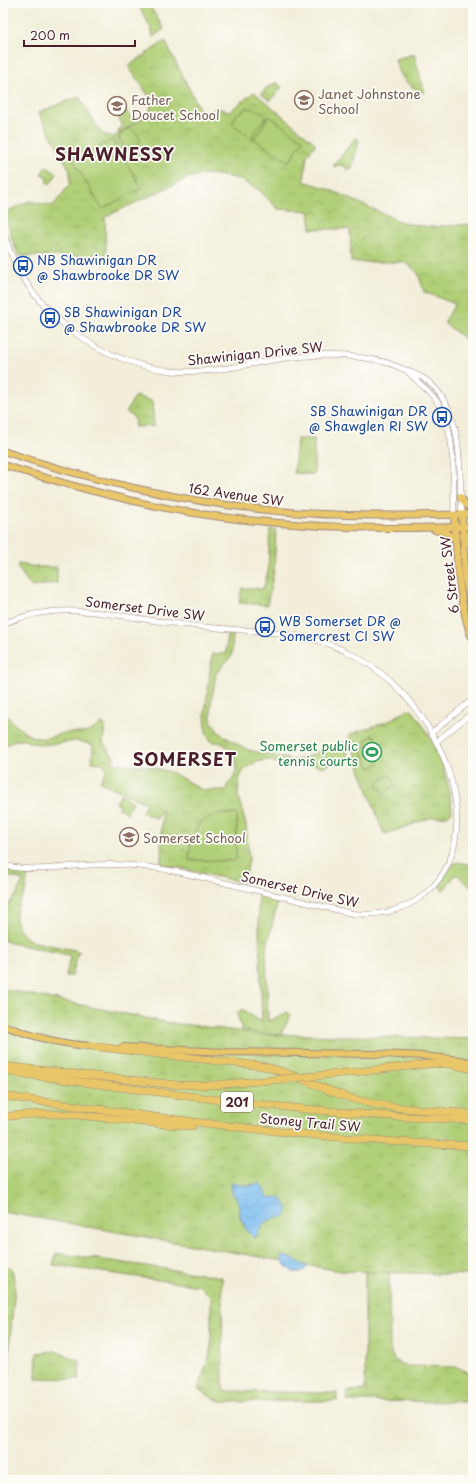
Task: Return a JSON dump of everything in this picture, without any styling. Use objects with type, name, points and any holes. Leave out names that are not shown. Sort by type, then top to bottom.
[{"type":"highway","points":[[90,1046],[262,1066],[289,1073],[321,1087],[358,1100],[383,1105],[473,1114]]},
{"type":"highway","points":[[3,1066],[177,1085],[214,1085],[430,1064],[450,1064],[473,1069]]},
{"type":"highway","name":"Stoney Trail SW","points":[[3,1071],[156,1093],[270,1106],[473,1120]]},
{"type":"highway","name":"Stoney Trail SW","points":[[3,1096],[232,1127],[377,1140],[473,1146]]},
{"type":"highway","points":[[3,1117],[40,1114],[84,1116],[166,1124],[232,1127]]},
{"type":"main road","name":"162 Avenue SW","points":[[3,451],[56,468],[119,485],[189,499],[230,505],[288,512],[349,515],[473,514]]},
{"type":"main road","name":"162 Avenue SW","points":[[3,465],[61,483],[118,497],[168,508],[226,517],[286,524],[341,527],[473,527]]},
{"type":"main road","points":[[460,497],[466,505],[473,508]]},
{"type":"main road","name":"Shawinigan Drive SW","points":[[462,514],[462,527]]},
{"type":"main road","name":"Shawinigan Drive SW","points":[[454,515],[455,527]]},
{"type":"main road","name":"6 Street SW","points":[[455,527],[461,598],[473,642]]},
{"type":"main road","name":"6 Street SW","points":[[462,527],[465,578],[473,617]]},
{"type":"main road","points":[[464,551],[468,534],[473,527]]},
{"type":"main road","points":[[422,528],[447,533],[455,539]]},
{"type":"main road","points":[[3,1025],[45,1040],[90,1046],[233,1052],[379,1054],[424,1056],[455,1059],[473,1063]]},
{"type":"street","name":"Shawinigan Drive SW","points":[[3,228],[12,256],[21,274],[35,294],[55,317],[95,347],[128,361],[171,371],[197,372],[212,371],[281,359],[338,356],[381,361],[419,375],[435,388],[443,398],[452,414],[457,440],[462,514]]},
{"type":"street","name":"Shawinigan Drive SW","points":[[406,371],[435,399],[443,411],[449,427],[454,515]]},
{"type":"street","name":"Somerset Drive SW","points":[[3,624],[39,612],[80,610],[158,622],[280,632],[308,638],[344,650],[382,674],[410,702],[432,733],[448,770],[455,802],[457,826],[453,851],[444,872],[428,892],[408,905],[390,912],[370,915],[350,913],[179,872],[150,867],[102,864],[36,869],[3,865]]},
{"type":"street","points":[[432,733],[473,698]]},
{"type":"street","points":[[436,742],[473,712]]},
{"type":"green space","points":[[137,3],[148,3],[164,29],[153,37],[150,26]]},
{"type":"green space","points":[[165,41],[203,116],[217,108],[230,111],[254,92],[316,144],[307,155],[304,181],[326,188],[404,223],[430,227],[473,224],[473,345],[444,323],[455,304],[424,292],[418,273],[405,262],[351,262],[350,229],[311,229],[309,211],[278,209],[259,190],[239,179],[205,174],[188,178],[105,217],[106,256],[19,256],[12,240],[5,212],[29,201],[53,206],[70,184],[70,170],[38,112],[79,97],[102,134],[114,137],[150,113],[151,99],[128,66]]},
{"type":"green space","points":[[414,54],[425,93],[409,85],[399,71],[395,59]]},
{"type":"green space","points":[[277,82],[282,87],[270,101],[261,94],[266,88]]},
{"type":"green space","points":[[123,107],[135,123],[119,133],[117,131],[123,126],[115,112]]},
{"type":"green space","points":[[247,108],[258,110],[266,117],[253,134],[253,138],[250,138],[232,124],[236,115]]},
{"type":"green space","points":[[269,116],[303,140],[289,162],[254,139]]},
{"type":"green space","points":[[130,128],[138,135],[140,142],[136,147],[127,150],[119,139],[120,135]]},
{"type":"green space","points":[[356,137],[359,141],[352,168],[347,170],[347,167],[338,165],[336,167],[333,166]]},
{"type":"green space","points":[[112,140],[142,188],[102,209],[73,160]]},
{"type":"green space","points":[[46,166],[57,174],[49,185],[47,183],[46,176],[41,174]]},
{"type":"green space","points":[[135,396],[152,401],[154,426],[135,427],[134,417],[126,412]]},
{"type":"green space","points":[[297,439],[314,439],[314,475],[294,473]]},
{"type":"green space","points":[[270,529],[276,530],[274,571],[267,605],[239,603],[242,588],[263,589],[268,571]]},
{"type":"green space","points":[[18,564],[37,567],[57,567],[57,583],[32,587],[17,567]]},
{"type":"green space","points":[[227,632],[233,633],[232,655],[216,674],[211,704],[211,720],[218,731],[248,750],[294,760],[306,757],[343,742],[349,757],[323,767],[308,763],[292,767],[267,760],[256,762],[246,768],[239,780],[238,796],[246,825],[249,859],[245,883],[161,864],[162,810],[157,819],[142,812],[146,803],[100,782],[107,769],[102,763],[92,762],[93,745],[78,741],[43,745],[24,740],[15,740],[3,747],[3,712],[27,734],[39,738],[46,738],[64,733],[89,732],[101,723],[105,725],[103,743],[114,757],[113,763],[152,767],[173,773],[202,790],[227,790],[227,785],[234,777],[236,772],[237,767],[235,758],[233,753],[224,745],[219,742],[212,742],[206,733],[205,713],[212,654],[226,654]]},
{"type":"green space","points":[[407,710],[412,710],[420,721],[428,733],[440,758],[448,785],[452,812],[447,816],[430,818],[386,834],[383,832],[349,738],[351,734],[389,721]]},
{"type":"green space","name":"Somerset public tennis courts","points":[[374,735],[384,754],[376,758],[379,763],[370,768],[361,750],[368,746],[365,740]]},
{"type":"green space","points":[[390,775],[396,785],[384,793],[377,783]]},
{"type":"green space","points":[[121,794],[133,802],[127,813],[119,808],[120,805],[116,803]]},
{"type":"green space","points":[[219,814],[237,814],[236,859],[234,861],[189,860],[191,838],[201,821]]},
{"type":"green space","points":[[458,862],[473,865],[473,889],[456,874],[443,891],[440,884],[453,864]]},
{"type":"green space","points":[[9,870],[28,873],[25,891],[16,912],[18,927],[25,936],[34,942],[79,951],[72,976],[66,976],[70,957],[69,955],[3,940],[3,911],[16,895],[23,880],[3,875]]},
{"type":"green space","points":[[258,895],[278,900],[266,951],[268,1021],[288,1012],[291,1015],[280,1035],[243,1032],[237,1014],[242,1009],[262,1022]]},
{"type":"green space","points":[[3,989],[165,1022],[263,1034],[473,1039],[473,1275],[340,1271],[3,1212]]},
{"type":"green space","points":[[56,1253],[222,1277],[223,1391],[337,1393],[337,1401],[220,1402],[198,1389],[211,1351],[211,1297],[200,1286],[53,1265]]},
{"type":"green space","points":[[3,1267],[12,1268],[15,1286],[10,1340],[9,1383],[3,1383]]},
{"type":"green space","points":[[365,1272],[389,1272],[390,1349],[394,1360],[406,1366],[457,1367],[473,1375],[473,1402],[347,1401],[347,1391],[365,1390]]},
{"type":"green space","points":[[55,1351],[80,1361],[79,1379],[36,1378],[37,1353]]},
{"type":"water","points":[[231,1182],[246,1186],[260,1183],[268,1197],[281,1198],[288,1209],[285,1217],[274,1218],[266,1222],[255,1239],[247,1231],[240,1217],[238,1201],[232,1192]]},
{"type":"water","points":[[281,1256],[291,1258],[308,1267],[301,1272],[293,1272],[283,1263]]},
{"type":"place","name":"Janet Johnstone School","points":[[304,100]]},
{"type":"place","name":"Father Doucet School","points":[[117,106]]},
{"type":"place","name":"NB Shawinigan DR @ Shawbrooke DR SW","points":[[23,266]]},
{"type":"place","name":"SB Shawinigan DR @ Shawbrooke DR SW","points":[[50,318]]},
{"type":"place","name":"SB Shawinigan DR @ Shawglen RI SW","points":[[442,417]]},
{"type":"place","name":"WB Somerset DR @ Somercrest CI SW","points":[[265,627]]},
{"type":"place","name":"Somerset public tennis courts","points":[[372,752]]},
{"type":"place","name":"Somerset School","points":[[129,837]]},
{"type":"district","name":"SHAWNESSY","points":[[115,154]]},
{"type":"district","name":"SOMERSET","points":[[185,759]]}]
